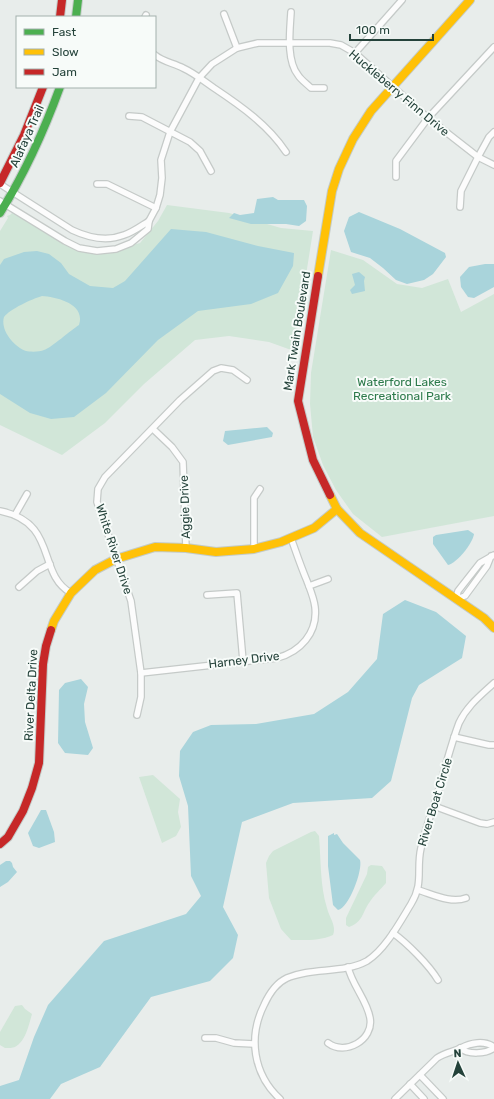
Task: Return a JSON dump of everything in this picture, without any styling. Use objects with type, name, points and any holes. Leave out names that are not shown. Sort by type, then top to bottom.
[{"type":"street","points":[[60,16],[62,0]]},
{"type":"street","points":[[76,16],[78,0]]},
{"type":"street","points":[[355,53],[402,0]]},
{"type":"street","name":"Mark Twain Boulevard","points":[[470,0],[371,111],[353,139],[339,169],[332,191],[298,401],[312,460],[337,509],[360,533],[484,618],[494,628]]},
{"type":"street","points":[[291,12],[290,43],[292,64],[298,74],[311,88],[324,88]]},
{"type":"street","points":[[224,14],[237,48]]},
{"type":"street","name":"Huckleberry Finn Drive","points":[[3,202],[65,242],[79,248],[97,251],[116,249],[131,243],[148,229],[149,221],[156,208],[160,195],[162,178],[161,160],[170,132],[199,78],[212,64],[237,48],[258,43],[330,43],[341,45],[355,53],[428,118],[478,158],[494,165]]},
{"type":"street","points":[[396,177],[396,161],[428,118],[494,46]]},
{"type":"street","points":[[156,56],[183,68],[240,105],[279,141],[286,152]]},
{"type":"street","name":"Alafaya Trail","points":[[0,184],[24,135],[43,88]]},
{"type":"street","name":"Alafaya Trail","points":[[0,213],[3,202],[14,192],[41,139],[60,88]]},
{"type":"street","points":[[129,116],[142,117],[190,142],[200,151],[211,171]]},
{"type":"street","points":[[460,207],[461,191],[489,137],[494,132]]},
{"type":"street","points":[[0,184],[72,230],[85,236],[107,239],[124,235],[149,221]]},
{"type":"street","points":[[97,184],[107,184],[156,208]]},
{"type":"street","name":"White River Drive","points":[[137,715],[141,697],[141,673],[131,600],[97,502],[98,489],[106,477],[180,400],[213,371],[221,368],[233,370],[247,380]]},
{"type":"street","name":"Aggie Drive","points":[[153,428],[172,447],[183,462],[186,548]]},
{"type":"street","points":[[254,549],[254,498],[260,489]]},
{"type":"street","points":[[15,515],[27,494]]},
{"type":"street","name":"River Delta Drive","points":[[0,844],[8,837],[23,811],[36,776],[39,763],[43,664],[46,646],[54,621],[71,593],[95,570],[116,559],[131,554],[155,547],[186,548],[216,552],[254,549],[281,542],[314,528],[337,509]]},
{"type":"street","points":[[0,511],[15,515],[28,524],[36,533],[45,548],[56,579],[64,589],[71,593]]},
{"type":"street","name":"Harney Drive","points":[[141,673],[285,656],[298,649],[308,639],[312,631],[315,607],[309,586],[291,538]]},
{"type":"street","points":[[456,599],[465,596],[487,566],[492,556]]},
{"type":"street","points":[[19,587],[37,571],[50,564]]},
{"type":"street","points":[[309,586],[328,579]]},
{"type":"street","points":[[207,595],[237,593],[243,661]]},
{"type":"street","name":"River Boat Circle","points":[[280,1099],[272,1091],[263,1077],[257,1061],[254,1044],[256,1026],[262,1008],[272,990],[281,982],[297,975],[348,967],[364,962],[372,958],[382,949],[412,904],[418,890],[420,881],[420,850],[454,737],[462,717],[468,707],[494,683]]},
{"type":"street","points":[[454,737],[494,745]]},
{"type":"street","points":[[434,806],[480,823],[487,824],[494,822]]},
{"type":"street","points":[[418,890],[451,900],[457,901],[466,898]]},
{"type":"street","points":[[392,932],[412,951],[438,980]]},
{"type":"street","points":[[328,1043],[338,1048],[351,1046],[363,1039],[369,1027],[370,1020],[368,1013],[351,978],[348,967]]},
{"type":"street","points":[[205,1038],[216,1038],[234,1043],[254,1044]]},
{"type":"street","points":[[395,1099],[441,1056],[450,1051],[471,1043],[485,1043],[494,1047]]},
{"type":"street","points":[[460,1048],[468,1052],[485,1052],[494,1047]]},
{"type":"street","points":[[420,1075],[443,1099]]},
{"type":"street","points":[[410,1084],[424,1099]]},
{"type":"green space","points":[[167,205],[229,213],[281,228],[313,231],[294,351],[269,342],[229,336],[195,340],[144,384],[105,423],[62,455],[0,425],[0,231],[8,218],[7,216],[12,213],[21,216],[69,247],[98,254],[140,243],[158,221]]},
{"type":"green space","name":"Waterford Lakes Recreational Park","points":[[331,250],[363,260],[397,284],[422,288],[448,279],[461,312],[494,294],[494,516],[382,537],[353,514],[336,490],[323,465],[313,437],[310,404],[311,373]]},
{"type":"green space","points":[[153,775],[180,799],[178,812],[181,827],[176,836],[162,843],[139,777]]},
{"type":"green space","points":[[315,831],[319,836],[323,891],[334,932],[333,935],[323,938],[312,940],[291,940],[281,929],[269,898],[266,863],[273,851]]},
{"type":"green space","points":[[371,865],[382,866],[386,872],[386,883],[371,900],[360,920],[349,927],[346,925],[346,918],[367,874],[368,867]]},
{"type":"green space","points":[[22,1005],[32,1014],[26,1032],[19,1044],[14,1047],[5,1048],[0,1045],[0,1032],[15,1006]]},
{"type":"water","points":[[273,197],[278,200],[304,200],[307,206],[306,221],[299,226],[286,224],[251,224],[229,218],[234,213],[240,215],[254,213],[257,199]]},
{"type":"water","points":[[359,212],[400,229],[445,253],[446,257],[433,274],[424,280],[407,284],[396,280],[370,258],[351,252],[344,231],[349,217]]},
{"type":"water","points":[[171,229],[206,232],[258,246],[294,253],[293,266],[278,293],[251,304],[198,311],[158,340],[106,393],[74,417],[51,419],[30,413],[0,394],[0,265],[4,259],[24,252],[37,251],[49,254],[61,263],[69,274],[90,286],[113,288],[125,281]],"holes":[[[42,296],[55,298],[69,303],[78,312],[80,318],[79,325],[44,350],[30,352],[26,351],[17,346],[9,337],[4,327],[4,317],[16,308]]]},
{"type":"water","points":[[494,264],[494,287],[474,298],[468,297],[461,287],[460,277],[469,267]]},
{"type":"water","points":[[359,272],[365,277],[365,291],[352,294],[350,290],[355,285],[352,274]]},
{"type":"water","points":[[267,427],[273,433],[272,437],[228,445],[223,441],[225,431]]},
{"type":"water","points":[[468,530],[474,534],[471,542],[456,561],[448,565],[433,544],[433,537],[436,535]]},
{"type":"water","points":[[405,600],[436,612],[466,636],[462,658],[419,685],[412,698],[391,781],[372,798],[293,803],[242,822],[223,907],[238,935],[233,958],[210,981],[151,997],[100,1067],[61,1084],[50,1099],[0,1099],[0,1086],[19,1080],[34,1037],[48,1005],[104,941],[186,914],[201,896],[191,876],[188,806],[179,776],[180,751],[193,732],[211,725],[256,724],[314,714],[348,692],[377,659],[383,614]]},
{"type":"water","points":[[81,679],[88,687],[84,704],[85,722],[93,748],[88,755],[65,753],[58,743],[59,690],[65,683]]},
{"type":"water","points":[[41,810],[46,810],[54,832],[55,842],[39,848],[33,846],[28,833]]},
{"type":"water","points":[[334,833],[334,835],[337,834],[343,843],[360,860],[357,880],[351,896],[342,908],[338,910],[333,905],[328,866],[328,836]]},
{"type":"water","points":[[6,861],[10,861],[12,863],[17,872],[8,882],[0,887],[0,865]]},
{"type":"traffic: fast","points":[[76,16],[78,0]]},
{"type":"traffic: fast","points":[[0,213],[18,183],[33,152],[60,88]]},
{"type":"traffic: slow","points":[[318,276],[332,191],[339,169],[353,139],[371,111],[470,0]]},
{"type":"traffic: slow","points":[[330,495],[337,509],[360,533],[484,618],[494,628]]},
{"type":"traffic: slow","points":[[51,630],[54,621],[71,593],[95,570],[116,559],[155,547],[186,548],[216,552],[254,549],[281,542],[314,528],[337,509]]},
{"type":"traffic: jam","points":[[60,16],[62,0]]},
{"type":"traffic: jam","points":[[0,183],[24,135],[43,88]]},
{"type":"traffic: jam","points":[[318,276],[298,401],[313,460],[330,495]]},
{"type":"traffic: jam","points":[[0,844],[8,837],[23,811],[32,788],[39,763],[43,664],[46,646],[51,630]]}]
